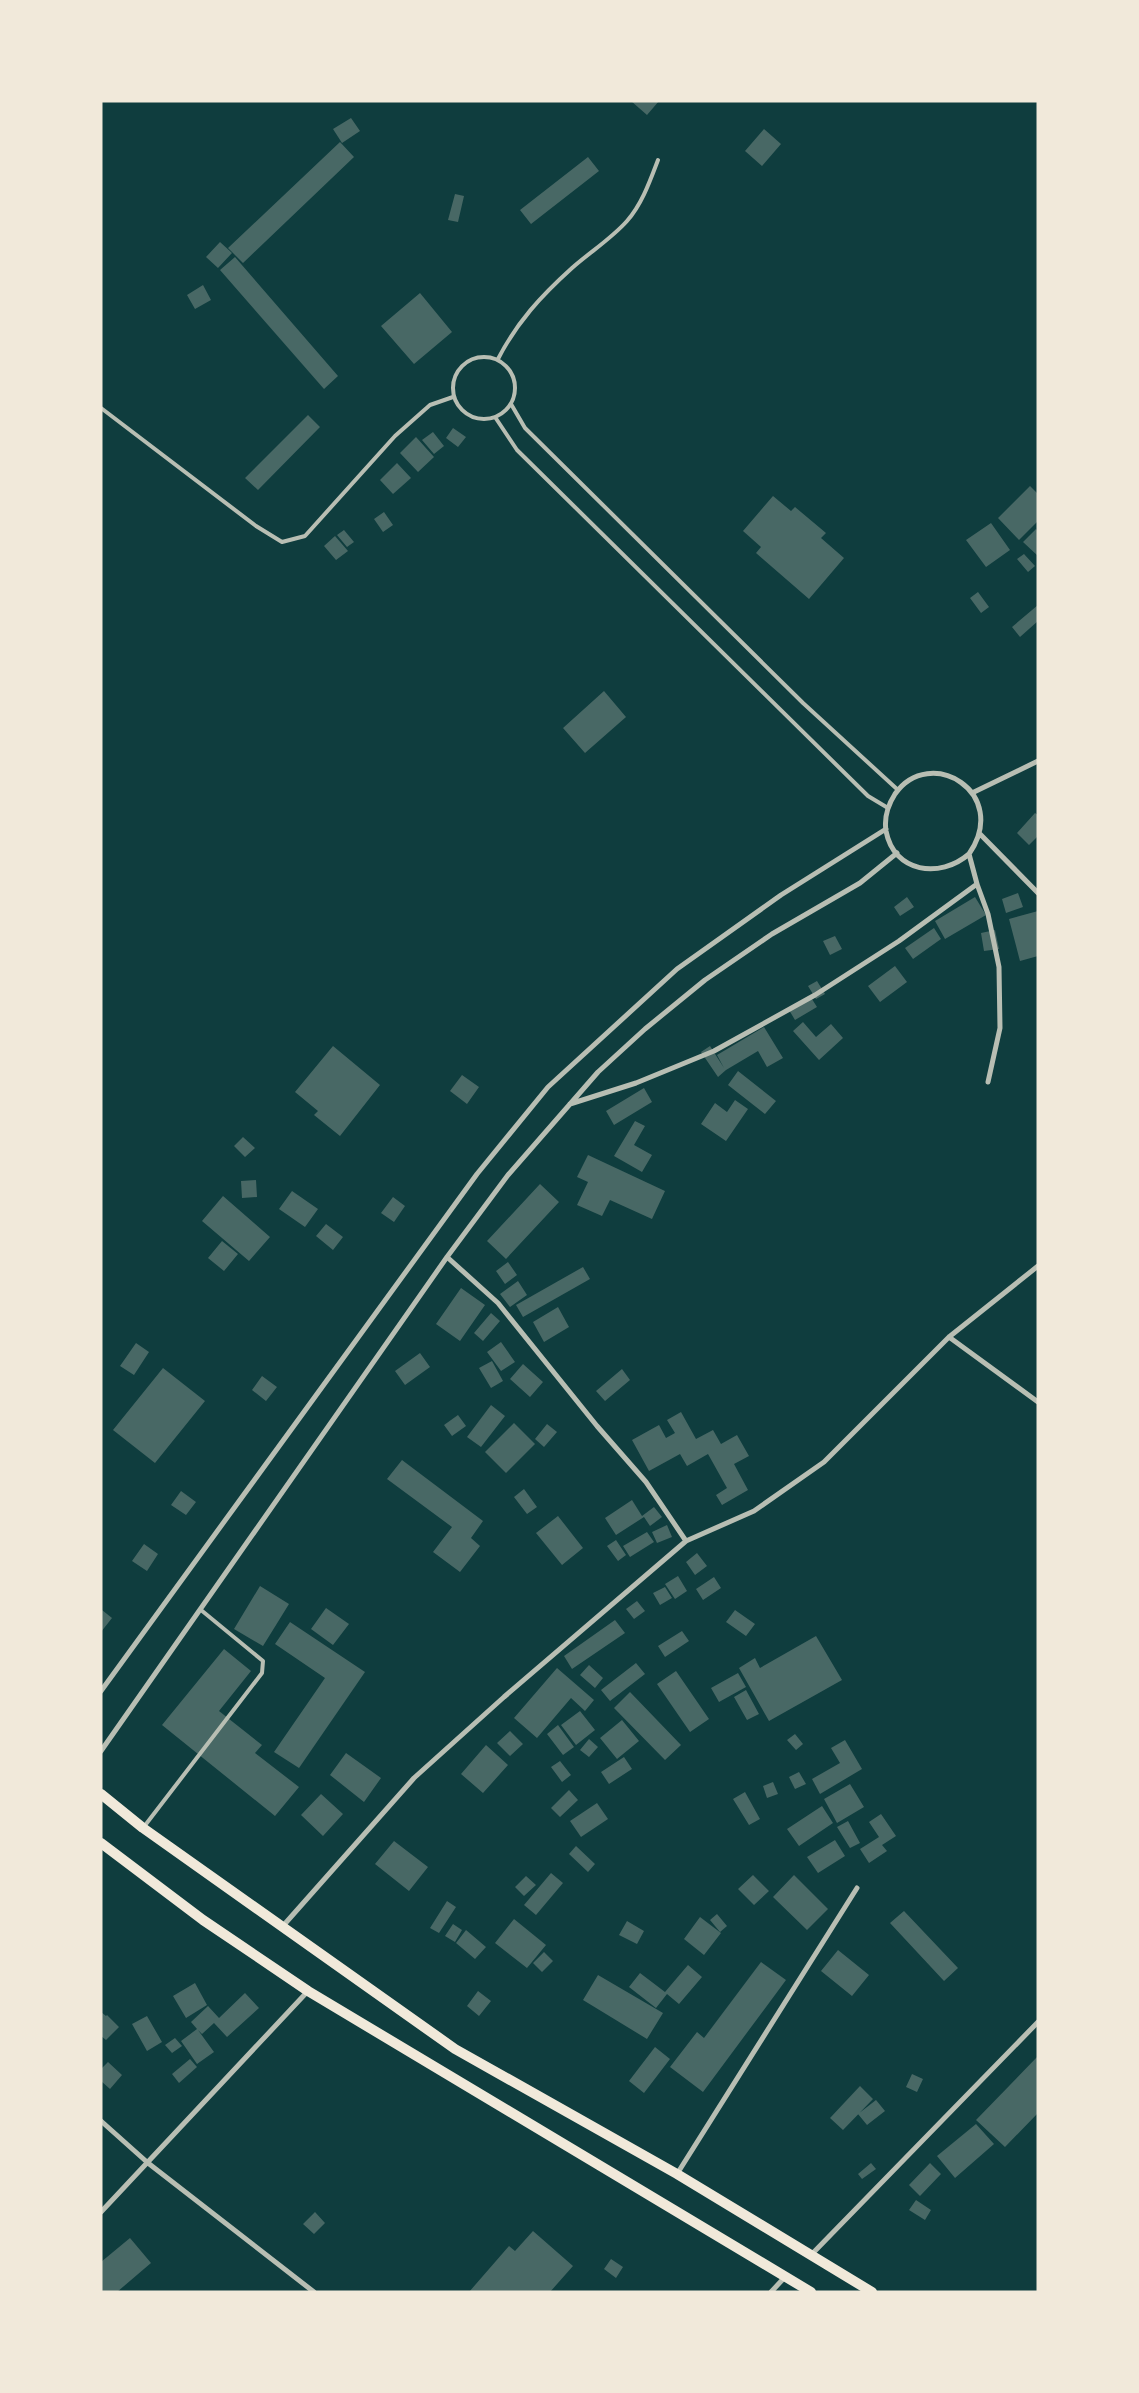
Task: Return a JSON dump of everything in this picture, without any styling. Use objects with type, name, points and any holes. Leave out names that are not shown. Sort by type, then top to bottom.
[{"type":"main road","points":[[101,1794],[143,1828],[455,2049],[677,2174],[872,2292]]},
{"type":"main road","points":[[101,1843],[203,1920],[308,1991],[811,2292]]},
{"type":"street","points":[[972,793],[1038,762]]},
{"type":"street","points":[[936,774],[957,780],[972,793],[981,813],[980,834],[969,854],[950,867],[927,869],[905,861],[897,853],[886,829],[888,808],[898,790],[916,778],[936,774]]},
{"type":"street","points":[[101,1691],[477,1174],[548,1088],[677,969],[781,895],[886,829]]},
{"type":"street","points":[[980,834],[1038,893]]},
{"type":"street","points":[[101,1751],[447,1257],[508,1175],[598,1072],[645,1028],[705,980],[772,934],[860,884],[897,853]]},
{"type":"street","points":[[969,854],[976,884],[988,914],[999,967],[1000,1028],[988,1082]]},
{"type":"street","points":[[570,1105],[636,1083],[714,1051],[822,991],[899,941],[976,884]]},
{"type":"street","points":[[447,1257],[498,1303],[597,1426],[646,1482],[686,1541]]},
{"type":"street","points":[[282,1927],[414,1778],[504,1697],[686,1541],[754,1511],[824,1462],[949,1337],[1038,1266]]},
{"type":"street","points":[[949,1337],[1038,1402]]},
{"type":"street","points":[[677,2174],[856,1888]]},
{"type":"street","points":[[101,2212],[308,1991]]},
{"type":"street","points":[[811,2255],[1038,2022]]},
{"type":"street","points":[[101,2121],[148,2163],[314,2292]]},
{"type":"street","points":[[771,2292],[785,2277]]},
{"type":"lane","points":[[498,359],[508,338],[526,312],[572,268],[628,220],[646,190],[658,160]]},
{"type":"lane","points":[[488,356],[498,359],[506,365],[512,374],[515,394],[511,404],[504,412],[495,417],[480,419],[465,414],[453,397],[454,376],[467,361],[477,357],[488,356]]},
{"type":"lane","points":[[101,408],[256,526],[282,542],[305,536],[395,436],[430,405],[453,397]]},
{"type":"lane","points":[[511,404],[525,428],[803,703],[898,790]]},
{"type":"lane","points":[[495,417],[517,450],[868,796],[888,808]]},
{"type":"lane","points":[[143,1828],[262,1673],[263,1661],[201,1610]]},
{"type":"building","points":[[631,101],[659,101],[647,115]]},
{"type":"building","points":[[351,118],[360,131],[342,143],[333,129]]},
{"type":"building","points":[[764,129],[781,144],[762,166],[745,151]]},
{"type":"building","points":[[340,142],[354,157],[243,263],[228,248]]},
{"type":"building","points":[[588,157],[599,171],[531,224],[520,210]]},
{"type":"building","points":[[455,194],[464,196],[458,222],[448,220]]},
{"type":"building","points":[[220,242],[232,253],[218,268],[206,257]]},
{"type":"building","points":[[235,257],[338,376],[324,389],[220,270]]},
{"type":"building","points":[[203,285],[211,300],[195,309],[187,295]]},
{"type":"building","points":[[420,293],[452,332],[414,364],[381,326]]},
{"type":"building","points":[[308,415],[320,427],[258,490],[245,478]]},
{"type":"building","points":[[453,428],[466,437],[458,447],[446,438]]},
{"type":"building","points":[[433,432],[444,446],[434,454],[422,440]]},
{"type":"building","points":[[416,437],[434,457],[418,472],[400,453]]},
{"type":"building","points":[[397,463],[411,478],[393,494],[380,480]]},
{"type":"building","points":[[1030,486],[1038,494],[1038,521],[1019,540],[998,518]]},
{"type":"building","points":[[773,496],[791,511],[795,507],[826,533],[821,538],[844,558],[809,599],[756,553],[761,547],[743,531]]},
{"type":"building","points":[[384,512],[393,525],[383,532],[374,519]]},
{"type":"building","points":[[991,523],[1010,550],[986,567],[966,540]]},
{"type":"building","points":[[1036,529],[1038,532],[1038,556],[1023,542]]},
{"type":"building","points":[[344,530],[354,542],[347,547],[337,535]]},
{"type":"building","points":[[335,536],[348,551],[336,560],[324,546]]},
{"type":"building","points":[[1024,554],[1035,566],[1028,572],[1017,559]]},
{"type":"building","points":[[978,592],[989,607],[981,613],[970,598]]},
{"type":"building","points":[[1038,605],[1038,621],[1020,637],[1012,627]]},
{"type":"building","points":[[604,691],[626,717],[585,753],[563,728]]},
{"type":"building","points":[[1035,813],[1038,815],[1038,836],[1029,845],[1017,833]]},
{"type":"building","points":[[1018,893],[1023,907],[1006,913],[1002,899]]},
{"type":"building","points":[[907,897],[914,907],[900,916],[894,907]]},
{"type":"building","points":[[975,897],[986,915],[945,939],[935,921]]},
{"type":"building","points":[[1038,911],[1038,956],[1020,961],[1009,919]]},
{"type":"building","points":[[934,928],[941,939],[913,959],[905,948]]},
{"type":"building","points":[[995,930],[999,949],[984,951],[981,933]]},
{"type":"building","points":[[835,936],[842,949],[830,955],[823,941]]},
{"type":"building","points":[[895,966],[907,982],[880,1002],[868,986]]},
{"type":"building","points":[[817,981],[825,994],[816,999],[808,986]]},
{"type":"building","points":[[810,996],[817,1007],[795,1020],[789,1010]]},
{"type":"building","points":[[803,1022],[816,1037],[831,1024],[843,1038],[819,1060],[793,1031]]},
{"type":"building","points":[[764,1027],[783,1058],[767,1067],[758,1051],[726,1070],[718,1077],[701,1052],[710,1046],[724,1068],[717,1055]]},
{"type":"building","points":[[333,1046],[380,1085],[340,1136],[314,1115],[318,1111],[295,1092]]},
{"type":"building","points":[[738,1071],[776,1101],[765,1114],[728,1085]]},
{"type":"building","points":[[462,1075],[479,1087],[467,1104],[450,1091]]},
{"type":"building","points":[[644,1088],[652,1102],[614,1125],[606,1111]]},
{"type":"building","points":[[735,1100],[748,1109],[726,1141],[701,1124],[715,1103],[727,1112]]},
{"type":"building","points":[[635,1121],[645,1126],[634,1145],[652,1155],[642,1172],[614,1156]]},
{"type":"building","points":[[243,1137],[255,1148],[245,1157],[234,1146]]},
{"type":"building","points":[[588,1155],[665,1191],[652,1219],[610,1200],[602,1216],[577,1205],[588,1182],[577,1177]]},
{"type":"building","points":[[256,1180],[257,1197],[242,1198],[241,1181]]},
{"type":"building","points":[[540,1184],[559,1202],[506,1259],[487,1241]]},
{"type":"building","points":[[292,1191],[318,1209],[305,1227],[279,1209]]},
{"type":"building","points":[[223,1196],[270,1237],[249,1261],[202,1221]]},
{"type":"building","points":[[393,1197],[405,1206],[394,1222],[381,1213]]},
{"type":"building","points":[[326,1224],[343,1237],[333,1250],[316,1236]]},
{"type":"building","points":[[222,1241],[238,1254],[224,1271],[208,1258]]},
{"type":"building","points":[[508,1262],[517,1275],[505,1284],[496,1271]]},
{"type":"building","points":[[583,1267],[590,1279],[523,1317],[516,1305]]},
{"type":"building","points":[[518,1281],[527,1295],[510,1307],[500,1294]]},
{"type":"building","points":[[461,1288],[485,1305],[460,1341],[436,1324]]},
{"type":"building","points":[[558,1307],[569,1327],[544,1342],[533,1322]]},
{"type":"building","points":[[491,1313],[500,1321],[483,1341],[474,1333]]},
{"type":"building","points":[[501,1342],[515,1362],[501,1371],[487,1352]]},
{"type":"building","points":[[136,1343],[149,1352],[134,1375],[120,1366]]},
{"type":"building","points":[[420,1353],[430,1367],[405,1385],[395,1371]]},
{"type":"building","points":[[492,1361],[503,1381],[491,1388],[479,1368]]},
{"type":"building","points":[[523,1364],[543,1382],[530,1397],[510,1379]]},
{"type":"building","points":[[163,1368],[205,1401],[155,1463],[113,1430]]},
{"type":"building","points":[[622,1369],[630,1380],[605,1401],[596,1391]]},
{"type":"building","points":[[262,1376],[277,1387],[266,1401],[252,1390]]},
{"type":"building","points":[[491,1405],[505,1416],[481,1447],[467,1437]]},
{"type":"building","points":[[681,1412],[696,1439],[713,1430],[721,1444],[737,1435],[749,1456],[734,1464],[748,1490],[722,1505],[716,1495],[727,1488],[708,1454],[687,1466],[680,1454],[649,1471],[632,1440],[659,1425],[666,1438],[675,1433],[667,1420]]},
{"type":"building","points":[[458,1415],[466,1426],[452,1436],[444,1425]]},
{"type":"building","points":[[514,1423],[535,1444],[506,1473],[485,1452]]},
{"type":"building","points":[[547,1424],[557,1432],[544,1447],[535,1439]]},
{"type":"building","points":[[402,1460],[483,1521],[471,1538],[480,1546],[460,1572],[433,1552],[452,1527],[387,1479]]},
{"type":"building","points":[[524,1489],[537,1507],[527,1514],[514,1497]]},
{"type":"building","points":[[181,1491],[196,1502],[186,1515],[171,1505]]},
{"type":"building","points":[[632,1500],[642,1516],[654,1507],[662,1517],[650,1526],[644,1517],[616,1535],[605,1518]]},
{"type":"building","points":[[558,1516],[583,1548],[562,1565],[536,1533]]},
{"type":"building","points":[[667,1525],[672,1537],[657,1543],[652,1532]]},
{"type":"building","points":[[647,1532],[654,1542],[630,1557],[623,1546]]},
{"type":"building","points":[[616,1540],[626,1555],[618,1561],[607,1546]]},
{"type":"building","points":[[144,1544],[158,1554],[147,1571],[132,1561]]},
{"type":"building","points":[[697,1553],[707,1566],[695,1575],[686,1562]]},
{"type":"building","points":[[678,1576],[687,1591],[675,1599],[665,1584]]},
{"type":"building","points":[[714,1577],[721,1588],[703,1600],[696,1589]]},
{"type":"building","points":[[260,1586],[289,1604],[263,1646],[234,1629]]},
{"type":"building","points":[[665,1587],[672,1598],[660,1605],[653,1593]]},
{"type":"building","points":[[637,1601],[645,1611],[634,1619],[626,1609]]},
{"type":"building","points":[[326,1608],[349,1624],[333,1645],[311,1629]]},
{"type":"building","points":[[735,1610],[755,1624],[746,1636],[726,1622]]},
{"type":"building","points":[[101,1611],[112,1618],[101,1632]]},
{"type":"building","points":[[615,1620],[625,1633],[572,1669],[564,1656]]},
{"type":"building","points":[[290,1622],[365,1672],[299,1768],[274,1752],[325,1678],[275,1644]]},
{"type":"building","points":[[682,1631],[689,1641],[665,1657],[658,1646]]},
{"type":"building","points":[[816,1636],[842,1680],[769,1721],[739,1668],[755,1658],[760,1668]]},
{"type":"building","points":[[224,1649],[251,1671],[219,1711],[262,1745],[255,1753],[299,1787],[275,1816],[162,1725]]},
{"type":"building","points":[[636,1663],[645,1674],[610,1701],[601,1690]]},
{"type":"building","points":[[589,1665],[603,1678],[595,1688],[580,1675]]},
{"type":"building","points":[[557,1668],[594,1700],[585,1711],[571,1698],[537,1738],[514,1718]]},
{"type":"building","points":[[676,1671],[709,1719],[690,1732],[657,1684]]},
{"type":"building","points":[[738,1673],[746,1687],[719,1702],[711,1688]]},
{"type":"building","points":[[746,1690],[759,1714],[747,1720],[734,1697]]},
{"type":"building","points":[[630,1692],[681,1745],[665,1760],[614,1708]]},
{"type":"building","points":[[580,1711],[595,1730],[576,1745],[561,1725]]},
{"type":"building","points":[[622,1720],[639,1741],[617,1759],[600,1738]]},
{"type":"building","points":[[558,1725],[574,1747],[563,1755],[547,1734]]},
{"type":"building","points":[[510,1731],[523,1744],[510,1756],[497,1743]]},
{"type":"building","points":[[795,1734],[803,1744],[796,1750],[787,1740]]},
{"type":"building","points":[[589,1739],[598,1747],[589,1757],[580,1750]]},
{"type":"building","points":[[845,1740],[862,1769],[820,1794],[812,1779],[840,1763],[831,1748]]},
{"type":"building","points":[[486,1745],[508,1765],[483,1793],[461,1774]]},
{"type":"building","points":[[346,1753],[381,1778],[364,1802],[330,1775]]},
{"type":"building","points":[[624,1757],[632,1769],[609,1784],[601,1772]]},
{"type":"building","points":[[560,1761],[571,1775],[562,1782],[551,1767]]},
{"type":"building","points":[[799,1772],[806,1784],[795,1789],[789,1777]]},
{"type":"building","points":[[773,1782],[778,1794],[767,1798],[763,1786]]},
{"type":"building","points":[[850,1784],[864,1807],[837,1823],[824,1799]]},
{"type":"building","points":[[569,1790],[578,1800],[560,1817],[551,1808]]},
{"type":"building","points":[[745,1792],[760,1819],[749,1825],[733,1799]]},
{"type":"building","points":[[321,1794],[343,1814],[323,1836],[301,1815]]},
{"type":"building","points":[[597,1803],[608,1819],[581,1837],[570,1821]]},
{"type":"building","points":[[822,1806],[833,1823],[799,1846],[787,1829]]},
{"type":"building","points":[[881,1814],[896,1836],[882,1845],[887,1851],[869,1863],[860,1849],[879,1837],[869,1822]]},
{"type":"building","points":[[848,1821],[860,1843],[850,1848],[837,1827]]},
{"type":"building","points":[[835,1840],[845,1856],[818,1873],[807,1857]]},
{"type":"building","points":[[394,1841],[428,1867],[409,1891],[375,1864]]},
{"type":"building","points":[[576,1846],[595,1864],[588,1872],[569,1854]]},
{"type":"building","points":[[551,1873],[563,1883],[536,1915],[524,1905]]},
{"type":"building","points":[[753,1875],[769,1891],[754,1905],[738,1889]]},
{"type":"building","points":[[794,1875],[828,1909],[807,1930],[773,1897]]},
{"type":"building","points":[[526,1876],[536,1885],[524,1896],[515,1887]]},
{"type":"building","points":[[447,1901],[456,1907],[439,1933],[430,1928]]},
{"type":"building","points":[[904,1911],[958,1968],[944,1981],[890,1923]]},
{"type":"building","points":[[717,1914],[727,1926],[720,1932],[710,1920]]},
{"type":"building","points":[[700,1917],[721,1933],[704,1955],[684,1939]]},
{"type":"building","points":[[514,1919],[546,1945],[527,1968],[495,1943]]},
{"type":"building","points":[[627,1921],[644,1931],[637,1944],[619,1935]]},
{"type":"building","points":[[453,1924],[462,1930],[455,1942],[445,1936]]},
{"type":"building","points":[[466,1930],[486,1947],[475,1959],[456,1943]]},
{"type":"building","points":[[838,1950],[869,1975],[852,1996],[821,1971]]},
{"type":"building","points":[[544,1952],[553,1961],[542,1972],[533,1963]]},
{"type":"building","points":[[761,1962],[786,1980],[703,2092],[670,2067],[697,2032],[704,2038]]},
{"type":"building","points":[[688,1965],[702,1977],[679,2004],[667,1994],[656,2008],[629,1987],[640,1973],[665,1992]]},
{"type":"building","points":[[598,1975],[663,2013],[647,2039],[583,2000]]},
{"type":"building","points":[[195,1983],[207,2005],[186,2018],[173,1996]]},
{"type":"building","points":[[478,1991],[491,2001],[479,2016],[467,2006]]},
{"type":"building","points":[[245,1993],[259,2008],[227,2037],[214,2023],[202,2034],[198,2030],[214,2052],[197,2064],[181,2041],[197,2029],[191,2022],[208,2006],[219,2018]]},
{"type":"building","points":[[101,2012],[107,2015],[119,2027],[106,2040],[101,2036]]},
{"type":"building","points":[[147,2016],[162,2042],[147,2051],[132,2024]]},
{"type":"building","points":[[175,2038],[182,2046],[172,2053],[165,2045]]},
{"type":"building","points":[[655,2047],[670,2059],[644,2093],[629,2081]]},
{"type":"building","points":[[1038,2056],[1038,2113],[1005,2147],[976,2120]]},
{"type":"building","points":[[190,2059],[197,2067],[179,2083],[172,2074]]},
{"type":"building","points":[[108,2062],[122,2075],[110,2089],[101,2081],[101,2069]]},
{"type":"building","points":[[912,2074],[923,2079],[917,2092],[906,2087]]},
{"type":"building","points":[[860,2086],[873,2099],[843,2130],[830,2118]]},
{"type":"building","points":[[876,2100],[885,2111],[867,2125],[858,2114]]},
{"type":"building","points":[[976,2124],[994,2144],[955,2178],[937,2156]]},
{"type":"building","points":[[871,2163],[876,2169],[862,2179],[858,2174]]},
{"type":"building","points":[[930,2163],[941,2174],[920,2196],[909,2185]]},
{"type":"building","points":[[916,2200],[931,2210],[925,2220],[909,2210]]},
{"type":"building","points":[[315,2212],[325,2223],[314,2234],[303,2224]]},
{"type":"building","points":[[533,2231],[573,2266],[550,2292],[469,2292],[509,2246],[515,2251]]},
{"type":"building","points":[[130,2238],[151,2263],[117,2292],[101,2292],[101,2262]]},
{"type":"building","points":[[611,2259],[623,2267],[616,2278],[604,2269]]}]
